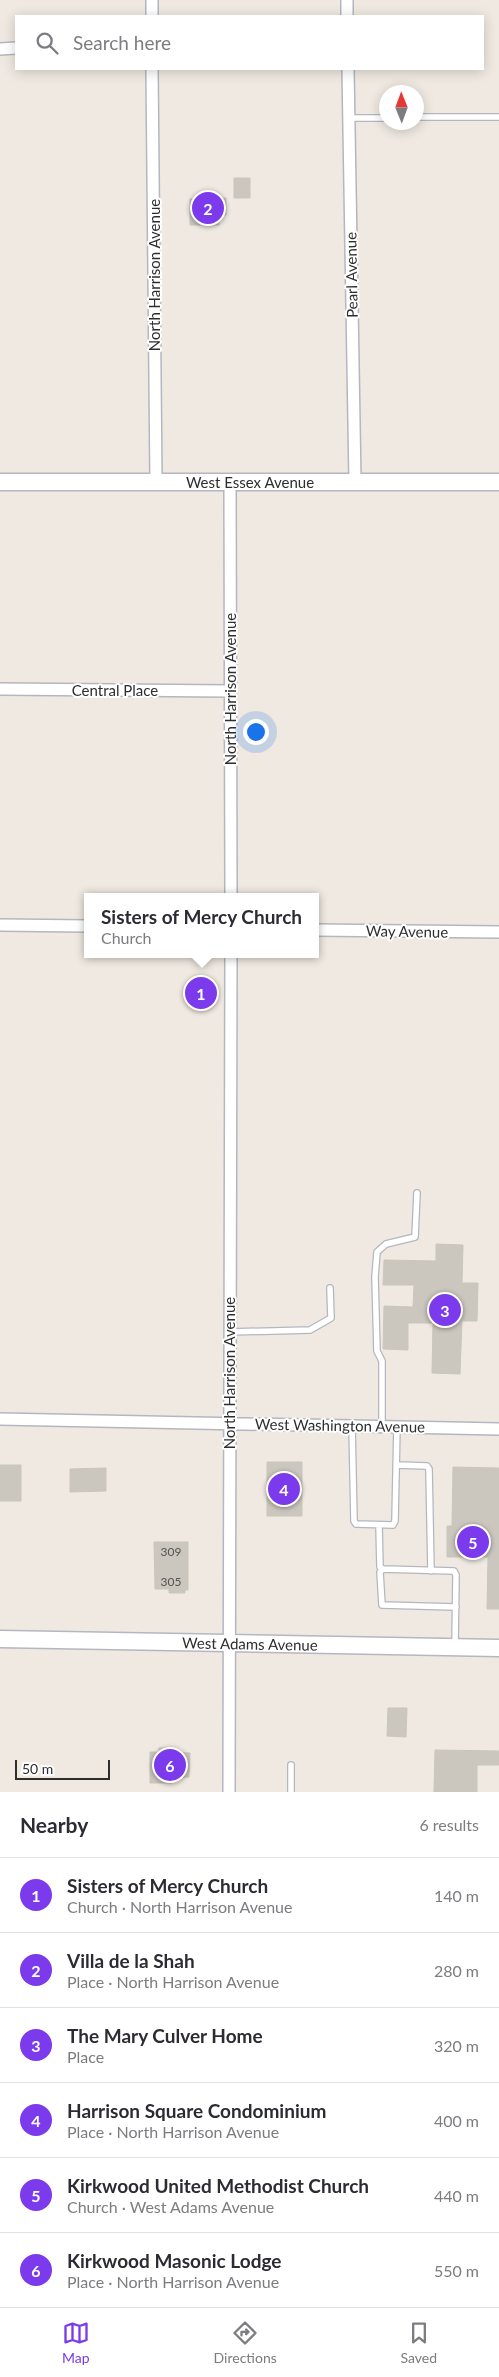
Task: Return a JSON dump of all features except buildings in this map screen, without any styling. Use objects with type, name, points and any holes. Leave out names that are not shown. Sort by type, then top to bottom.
[{"type":"street","points":[[152,0],[152,15]]},
{"type":"street","points":[[347,0],[347,15]]},
{"type":"street","points":[[0,49],[15,48]]},
{"type":"street","name":"North Harrison Avenue","points":[[152,70],[156,481]]},
{"type":"street","name":"Pearl Avenue","points":[[348,70],[355,482]]},
{"type":"street","name":"West Essex Avenue","points":[[0,482],[499,482]]},
{"type":"street","name":"North Harrison Avenue","points":[[230,482],[230,893]]},
{"type":"street","name":"Central Place","points":[[0,689],[229,691]]},
{"type":"street","points":[[0,925],[84,926]]},
{"type":"street","name":"Way Avenue","points":[[319,930],[499,932]]},
{"type":"street","name":"North Harrison Avenue","points":[[229,1792],[231,958]]},
{"type":"street","name":"West Washington Avenue","points":[[0,1419],[397,1425],[499,1429]]},
{"type":"street","name":"West Adams Avenue","points":[[0,1639],[499,1648]]},
{"type":"lane","points":[[424,117],[499,117]]},
{"type":"lane","points":[[349,118],[379,118]]},
{"type":"lane","points":[[382,1425],[382,1361],[377,1351],[375,1277],[377,1252],[386,1244],[415,1237],[417,1193]]},
{"type":"lane","points":[[229,1332],[310,1330],[331,1318],[330,1288]]},
{"type":"lane","points":[[352,1425],[354,1521],[356,1524],[379,1525],[392,1525],[395,1520],[397,1425]]},
{"type":"lane","points":[[396,1465],[427,1466],[429,1469],[431,1571]]},
{"type":"lane","points":[[379,1525],[380,1567],[383,1569]]},
{"type":"lane","points":[[383,1569],[454,1571],[456,1575],[455,1647]]},
{"type":"lane","points":[[383,1569],[380,1572],[382,1606],[456,1607]]},
{"type":"lane","points":[[291,1765],[291,1792]]},
{"type":"place","name":"Villa de la Shah","points":[[208,208]]},
{"type":"place","name":"Sisters of Mercy Church","points":[[201,993]]},
{"type":"place","name":"The Mary Culver Home","points":[[445,1310]]},
{"type":"place","name":"Harrison Square Condominium","points":[[284,1489]]},
{"type":"place","name":"Kirkwood United Methodist Church","points":[[473,1542]]},
{"type":"place","name":"Kirkwood Masonic Lodge","points":[[170,1765]]}]
